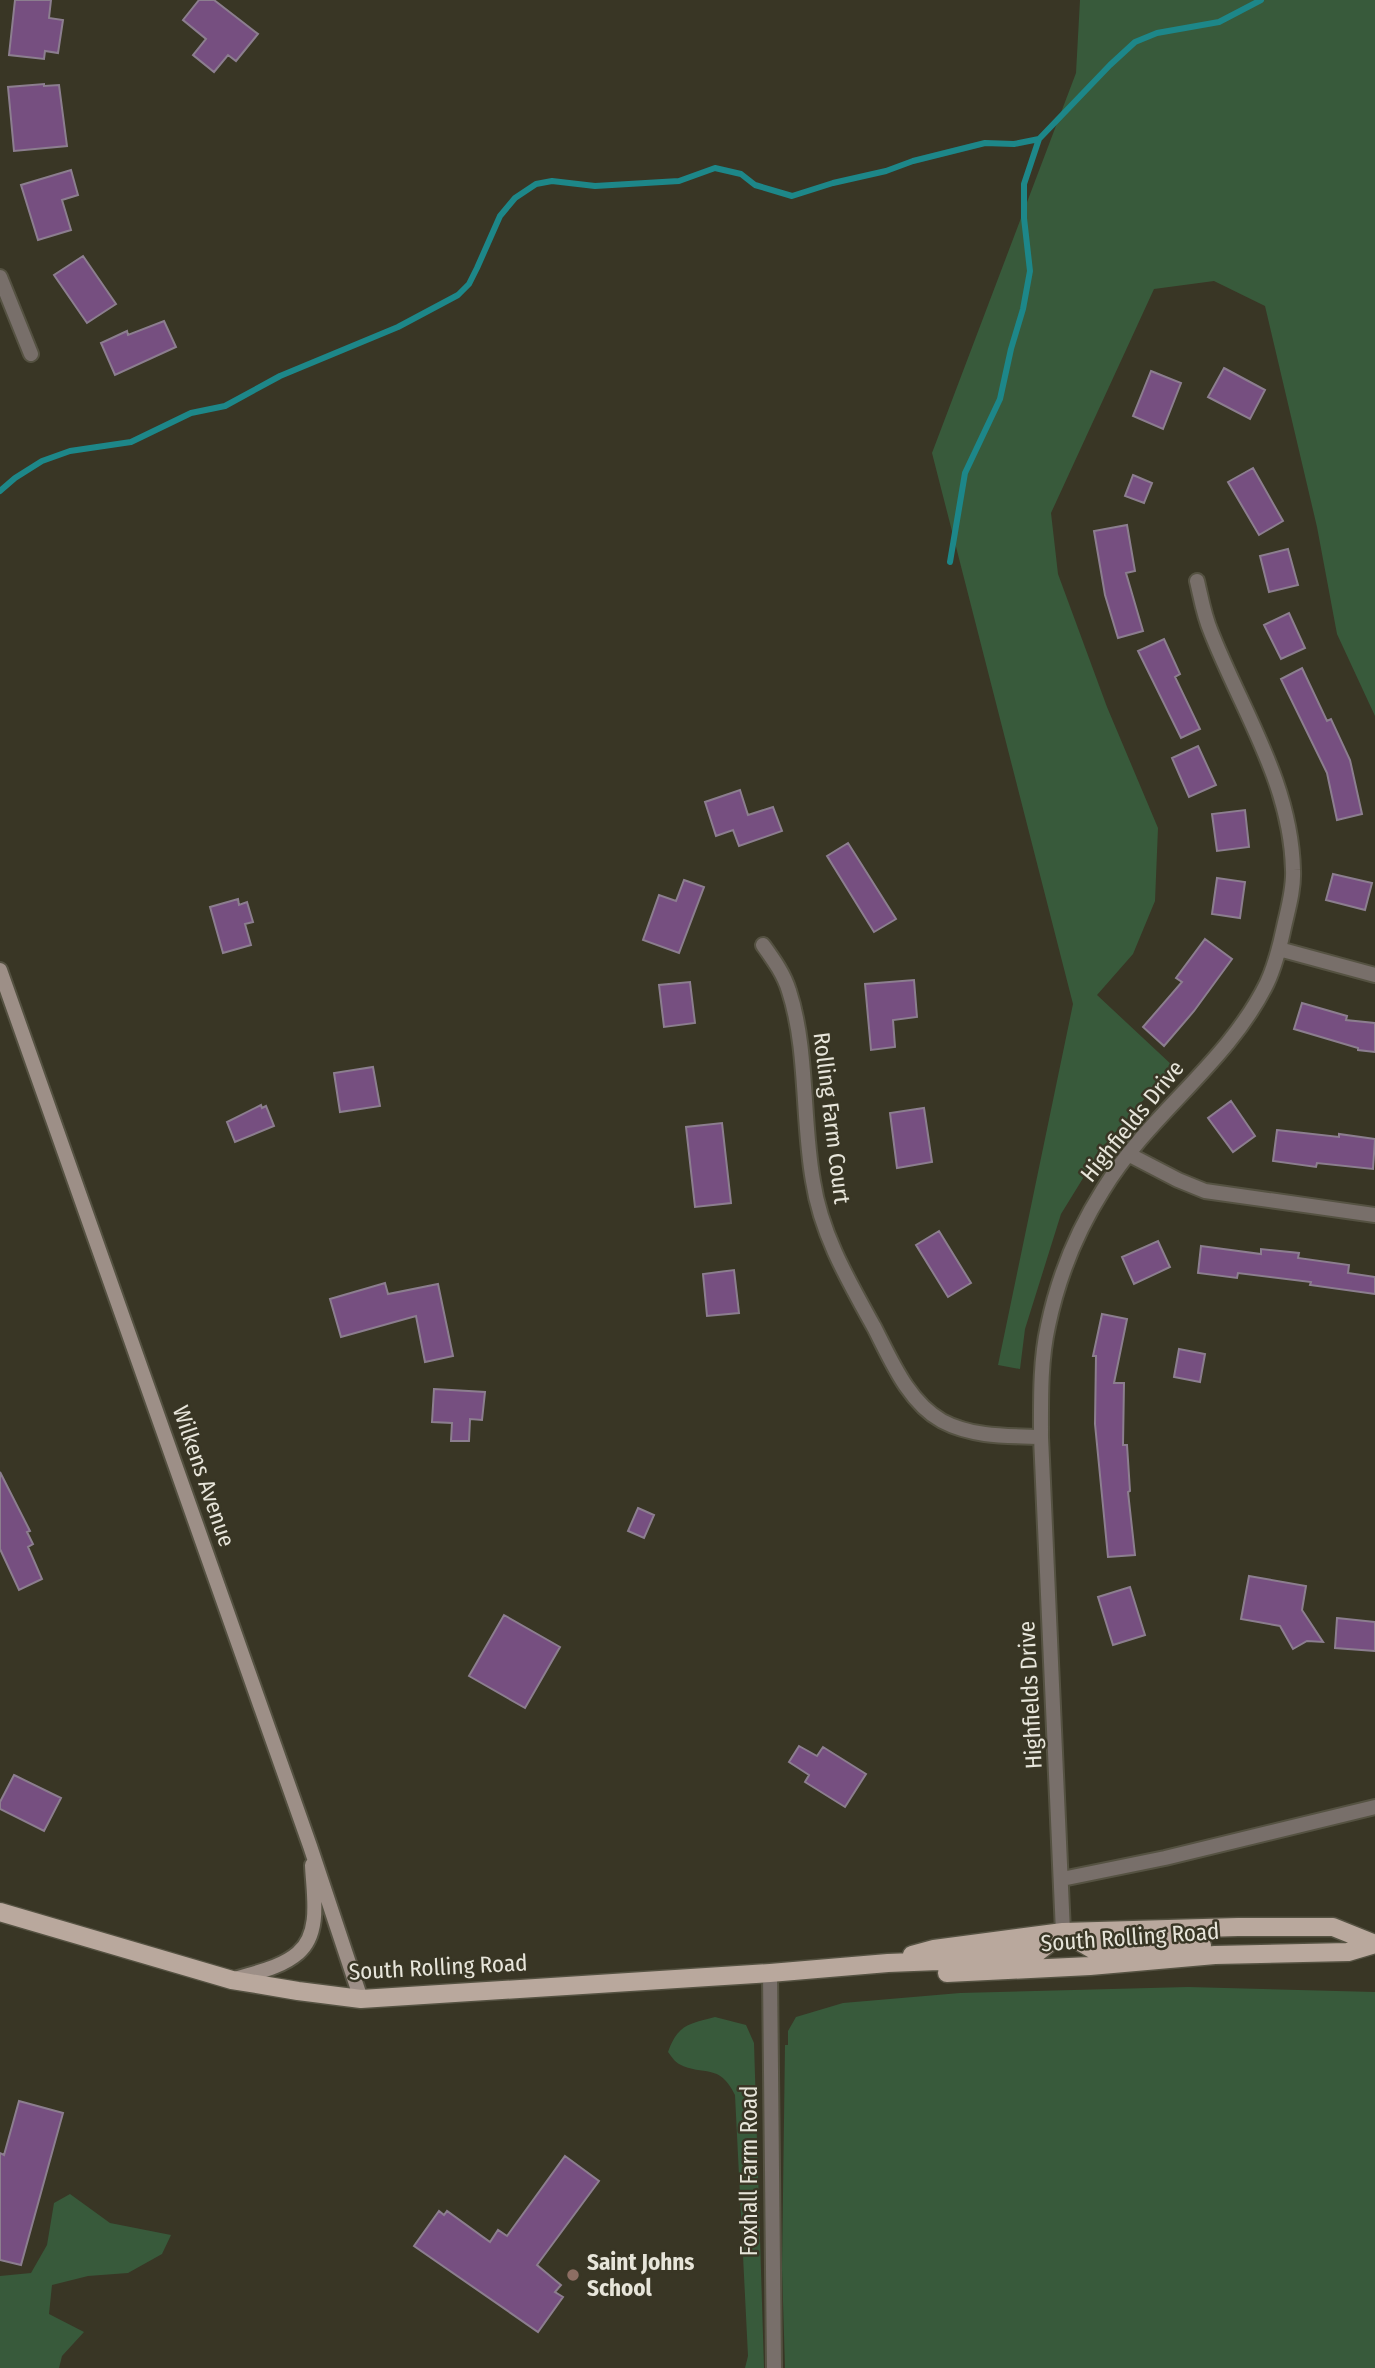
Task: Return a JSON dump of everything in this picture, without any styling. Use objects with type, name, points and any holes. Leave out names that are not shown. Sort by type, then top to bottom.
[{"type":"main road","name":"Wilkens Avenue","points":[[0,970],[310,1846],[361,1999]]},
{"type":"main road","points":[[232,1980],[284,1962],[300,1952],[311,1931],[314,1909],[310,1846]]},
{"type":"main road","name":"South Rolling Road","points":[[0,1912],[232,1980],[361,1999],[888,1963],[934,1948],[1063,1932],[1333,1927],[1375,1944]]},
{"type":"main road","name":"South Rolling Road","points":[[888,1963],[948,1973],[1090,1966],[1216,1955],[1348,1952],[1375,1944]]},
{"type":"street","points":[[0,276],[31,354]]},
{"type":"street","name":"Highfields Drive","points":[[1063,1932],[1041,1437],[1042,1377],[1047,1328],[1062,1276],[1080,1231],[1104,1188],[1128,1154],[1229,1042],[1268,981],[1279,949],[1293,873],[1290,830],[1280,790],[1209,629],[1197,581]]},
{"type":"street","name":"Rolling Farm Court","points":[[763,945],[789,989],[796,1018],[813,1181],[822,1223],[838,1260],[902,1381],[931,1413],[963,1429],[987,1435],[1041,1437]]},
{"type":"street","points":[[1279,949],[1375,975]]},
{"type":"street","points":[[1128,1154],[1205,1191],[1375,1215]]},
{"type":"street","points":[[1062,1880],[1166,1858],[1375,1807]]},
{"type":"street","name":"Foxhall Farm Road","points":[[771,1973],[775,2368]]},
{"type":"green space","points":[[1080,0],[1375,0],[1375,716],[1337,634],[1317,527],[1265,306],[1214,281],[1154,289],[1051,513],[1058,574],[1107,707],[1158,828],[1155,901],[1133,954],[1097,995],[1173,1066],[1101,1149],[1061,1214],[1025,1329],[1020,1369],[998,1365],[1073,1004],[932,453],[1076,73]]},
{"type":"green space","points":[[1188,1987],[1375,1992],[1375,2368],[785,2368],[782,2268],[785,2045],[788,2045],[788,2031],[796,2017],[843,2003],[960,1993]]},
{"type":"green space","points":[[715,2017],[746,2025],[754,2043],[764,2368],[745,2368],[748,2356],[735,2095],[717,2074],[679,2064],[668,2052],[680,2030],[698,2021]]},
{"type":"green space","points":[[70,2194],[110,2223],[171,2235],[162,2254],[128,2273],[88,2276],[52,2285],[49,2314],[84,2332],[62,2356],[59,2368],[0,2368],[0,2276],[31,2273],[47,2245],[54,2203]]},
{"type":"building","points":[[15,0],[51,0],[49,18],[63,20],[58,53],[45,51],[44,59],[9,55]]},
{"type":"building","points":[[199,0],[214,0],[258,34],[236,61],[228,55],[214,72],[193,55],[206,39],[183,20]]},
{"type":"building","points":[[59,85],[67,146],[14,151],[8,87]]},
{"type":"building","points":[[71,170],[78,195],[62,200],[71,230],[38,240],[21,185]]},
{"type":"building","points":[[83,256],[116,304],[87,323],[54,275]]},
{"type":"building","points":[[164,321],[176,347],[115,375],[101,343],[127,331],[128,335]]},
{"type":"building","points":[[1224,368],[1265,390],[1250,419],[1208,397]]},
{"type":"building","points":[[1151,371],[1181,383],[1163,429],[1133,416]]},
{"type":"building","points":[[1253,468],[1283,521],[1259,535],[1228,482]]},
{"type":"building","points":[[1133,475],[1152,483],[1144,503],[1125,496]]},
{"type":"building","points":[[1127,525],[1135,571],[1126,573],[1143,631],[1118,638],[1105,595],[1094,531]]},
{"type":"building","points":[[1288,549],[1298,585],[1269,592],[1260,556]]},
{"type":"building","points":[[1289,613],[1305,648],[1281,659],[1264,625]]},
{"type":"building","points":[[1164,639],[1180,674],[1175,677],[1200,729],[1181,738],[1138,651]]},
{"type":"building","points":[[1302,668],[1327,721],[1331,719],[1350,760],[1362,814],[1337,820],[1327,773],[1281,679]]},
{"type":"building","points":[[1198,746],[1216,785],[1189,797],[1172,758]]},
{"type":"building","points":[[740,790],[748,815],[773,807],[782,831],[739,846],[733,830],[716,836],[705,802]]},
{"type":"building","points":[[1245,810],[1249,847],[1217,851],[1212,814]]},
{"type":"building","points":[[848,843],[896,919],[874,932],[827,856]]},
{"type":"building","points":[[1333,874],[1372,883],[1365,910],[1326,900]]},
{"type":"building","points":[[1217,878],[1245,882],[1240,918],[1212,914]]},
{"type":"building","points":[[684,880],[704,887],[679,953],[643,940],[659,895],[676,901]]},
{"type":"building","points":[[238,899],[239,905],[247,902],[253,922],[245,924],[251,945],[223,953],[210,907]]},
{"type":"building","points":[[1205,939],[1232,959],[1164,1046],[1143,1027],[1182,982],[1176,978]]},
{"type":"building","points":[[914,980],[917,1017],[893,1020],[895,1047],[871,1050],[865,984]]},
{"type":"building","points":[[690,982],[695,1023],[664,1027],[659,985]]},
{"type":"building","points":[[1302,1003],[1347,1016],[1346,1020],[1375,1023],[1375,1052],[1358,1050],[1294,1029]]},
{"type":"building","points":[[373,1067],[380,1106],[340,1112],[334,1073]]},
{"type":"building","points":[[1231,1101],[1255,1136],[1233,1152],[1208,1118]]},
{"type":"building","points":[[261,1105],[262,1108],[266,1106],[274,1126],[235,1142],[227,1122]]},
{"type":"building","points":[[924,1108],[932,1162],[897,1168],[890,1113]]},
{"type":"building","points":[[722,1123],[731,1203],[695,1207],[686,1127]]},
{"type":"building","points":[[1277,1130],[1375,1139],[1373,1169],[1317,1163],[1316,1167],[1273,1161]]},
{"type":"building","points":[[939,1231],[971,1283],[948,1297],[916,1245]]},
{"type":"building","points":[[1158,1241],[1170,1267],[1134,1284],[1122,1257]]},
{"type":"building","points":[[1201,1246],[1261,1254],[1261,1249],[1299,1253],[1298,1258],[1349,1265],[1348,1273],[1375,1277],[1375,1294],[1310,1285],[1311,1282],[1238,1273],[1237,1278],[1198,1273]]},
{"type":"building","points":[[734,1270],[739,1313],[707,1316],[703,1274]]},
{"type":"building","points":[[385,1283],[388,1294],[438,1284],[453,1356],[425,1362],[416,1316],[341,1337],[330,1299]]},
{"type":"building","points":[[1102,1314],[1127,1319],[1114,1383],[1124,1383],[1123,1445],[1127,1445],[1128,1492],[1135,1555],[1108,1557],[1095,1424],[1096,1356],[1093,1356]]},
{"type":"building","points":[[1179,1349],[1205,1354],[1200,1382],[1174,1377]]},
{"type":"building","points":[[434,1389],[485,1392],[482,1420],[470,1419],[469,1441],[451,1441],[452,1423],[432,1422]]},
{"type":"building","points":[[0,1472],[30,1531],[27,1532],[33,1544],[28,1547],[42,1579],[19,1590],[0,1549]]},
{"type":"building","points":[[638,1508],[654,1515],[644,1538],[628,1531]]},
{"type":"building","points":[[1249,1576],[1306,1586],[1302,1610],[1323,1642],[1307,1641],[1293,1649],[1280,1626],[1241,1619]]},
{"type":"building","points":[[1130,1587],[1145,1635],[1113,1645],[1098,1597]]},
{"type":"building","points":[[504,1615],[560,1647],[525,1708],[469,1676]]},
{"type":"building","points":[[1337,1618],[1375,1622],[1375,1651],[1335,1648]]},
{"type":"building","points":[[799,1746],[817,1756],[823,1747],[866,1774],[845,1807],[805,1782],[809,1775],[789,1762]]},
{"type":"building","points":[[14,1775],[61,1798],[44,1831],[0,1809],[0,1802]]},
{"type":"building","points":[[19,2101],[63,2113],[21,2265],[0,2260],[0,2153],[4,2155]]},
{"type":"building","points":[[565,2156],[599,2181],[537,2265],[561,2285],[555,2292],[563,2297],[538,2332],[414,2246],[439,2211],[444,2215],[447,2211],[490,2242],[498,2230],[507,2236]]},
{"type":"waterway","points":[[0,491],[42,461],[70,451],[131,442],[191,413],[225,406],[280,376],[398,327],[458,295],[469,284],[500,216],[515,198],[536,184],[552,181],[595,186],[679,181],[715,168],[741,174],[755,185],[792,196],[985,143],[1014,144],[1039,139],[1135,42],[1157,33],[1219,22],[1261,0]]},
{"type":"waterway","points":[[950,562],[965,473],[1000,399],[1023,309],[1030,271],[1024,218],[1024,184],[1039,139]]},
{"type":"place","name":"Saint Johns School","points":[[573,2275]]}]
